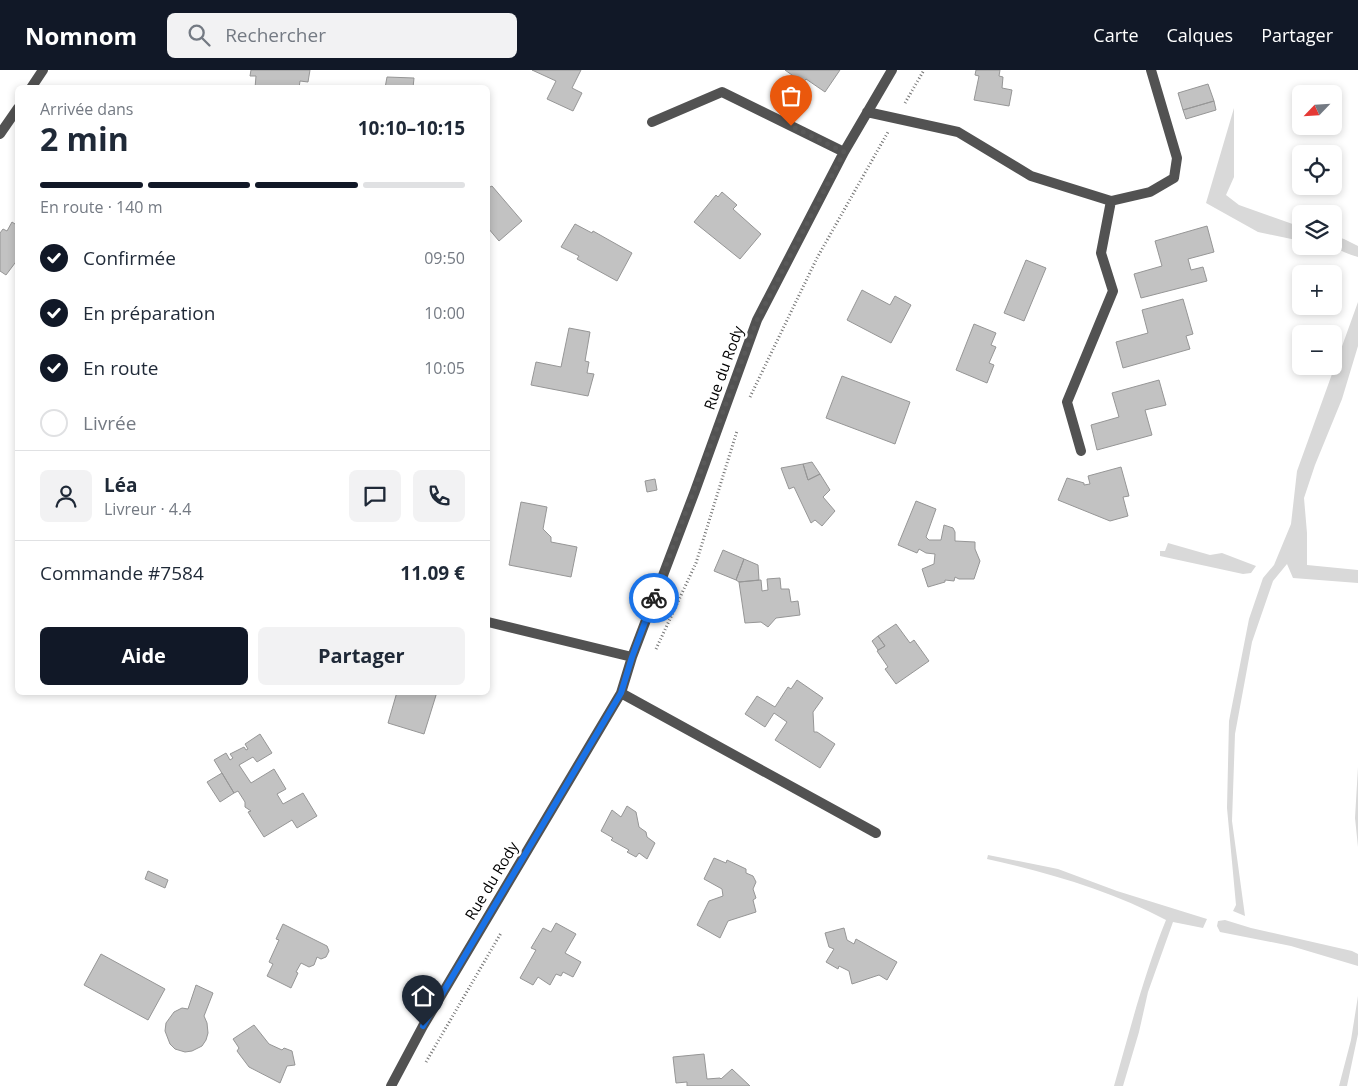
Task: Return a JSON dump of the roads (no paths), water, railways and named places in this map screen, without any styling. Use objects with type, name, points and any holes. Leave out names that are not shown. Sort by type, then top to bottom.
[{"type":"street","points":[[34,85],[43,70]]},
{"type":"street","name":"Rue du Rody","points":[[391,1086],[423,1026],[621,693],[632,657],[757,320],[844,152],[892,70]]},
{"type":"street","points":[[867,112],[958,132],[1030,176],[1112,201],[1150,192],[1174,178],[1177,158],[1151,70]]},
{"type":"street","points":[[652,122],[722,92],[844,152]]},
{"type":"street","points":[[0,134],[15,112]]},
{"type":"street","points":[[1081,451],[1067,402],[1113,291],[1101,253],[1112,201]]},
{"type":"street","points":[[490,622],[632,657]]},
{"type":"street","points":[[621,693],[876,832]]}]
